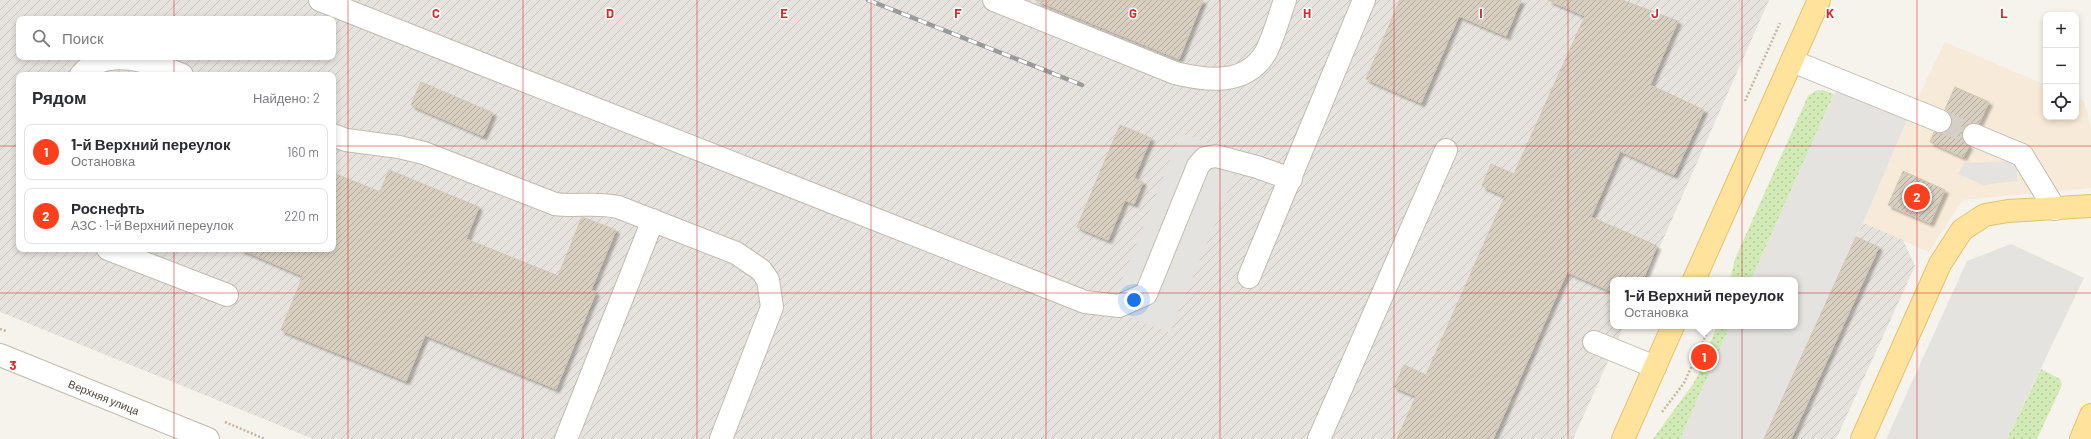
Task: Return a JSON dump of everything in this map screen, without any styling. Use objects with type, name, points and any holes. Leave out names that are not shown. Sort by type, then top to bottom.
[{"type":"main road","points":[[1695,277],[1819,0]]},
{"type":"main road","points":[[1862,439],[1940,264],[1962,230],[1986,215],[2008,211],[2091,206]]},
{"type":"main road","points":[[1623,439],[1672,329]]},
{"type":"main road","points":[[2081,439],[2091,415]]},
{"type":"street","points":[[320,0],[1085,302],[1118,306],[1146,294],[1198,166],[1205,158],[1216,156],[1257,167],[1290,179]]},
{"type":"street","points":[[994,0],[1175,73],[1216,81],[1235,77],[1252,67],[1265,52],[1285,0]]},
{"type":"street","points":[[1249,277],[1364,0]]},
{"type":"street","points":[[85,72],[94,64],[107,60]]},
{"type":"street","points":[[131,60],[154,65],[174,72]]},
{"type":"street","points":[[1792,61],[1940,120]]},
{"type":"street","points":[[1974,135],[2022,155],[2055,209]]},
{"type":"street","points":[[336,136],[346,140],[399,147],[424,153],[555,204],[570,206],[602,204],[618,207],[736,253],[761,270],[768,280],[772,307],[721,439]]},
{"type":"street","points":[[1319,439],[1446,150]]},
{"type":"street","points":[[566,439],[654,220]]},
{"type":"street","points":[[116,252],[227,295]]},
{"type":"street","points":[[1594,342],[1655,367]]},
{"type":"street","name":"Верхняя улица","points":[[0,355],[208,439]]},
{"type":"path","points":[[1745,101],[1780,23]]},
{"type":"path","points":[[1660,414],[1684,383],[1709,329]]},
{"type":"shaded area","points":[[0,0],[1769,0],[1646,277],[1610,277],[1610,329],[1623,329],[1573,439],[313,439],[0,312]]},
{"type":"shaded area","points":[[1945,42],[2043,84],[2043,120],[2079,120],[2079,98],[2084,101],[2091,127],[2091,188],[1962,200],[1929,252],[1863,223],[1907,120]]},
{"type":"shaded area","points":[[1837,88],[1907,120],[1863,223],[1764,439],[1680,439],[1729,329],[1798,329],[1798,277],[1752,277]]},
{"type":"shaded area","points":[[1181,133],[1242,157],[1170,333],[1110,309]]},
{"type":"shaded area","points":[[2017,161],[2017,181],[1983,185],[1958,174],[1964,163]]},
{"type":"shaded area","points":[[1863,223],[1903,240],[1915,266],[1836,439],[1764,439]]},
{"type":"shaded area","points":[[2011,244],[2084,278],[2007,439],[1886,439],[1967,261]]},
{"type":"green space","points":[[1823,90],[1834,94],[1752,277],[1731,277],[1735,259],[1808,96],[1815,91]]},
{"type":"green space","points":[[1716,329],[1729,329],[1680,439],[1653,439],[1693,384],[1701,369],[1706,371],[1716,349],[1709,346]]},
{"type":"green space","points":[[2041,369],[2060,379],[2062,385],[2037,439],[2007,439]]},
{"type":"building","points":[[1035,0],[1203,0],[1179,59]]},
{"type":"building","points":[[1400,0],[1521,0],[1506,36],[1459,16],[1421,103],[1366,79]]},
{"type":"building","points":[[1548,0],[1622,0],[1678,21],[1650,85],[1704,110],[1674,175],[1620,151],[1591,217],[1657,246],[1644,277],[1610,277],[1610,291],[1567,272],[1493,439],[1397,439],[1416,396],[1394,387],[1404,365],[1426,375],[1505,196],[1482,186],[1491,164],[1514,174],[1585,16]]},
{"type":"building","points":[[421,82],[493,113],[483,136],[411,105]]},
{"type":"building","points":[[1955,87],[1989,102],[1979,123],[1966,125],[1963,130],[1962,137],[1969,146],[1963,157],[1930,142],[1934,132],[1942,133],[1947,131],[1951,126],[1952,119],[1950,113],[1945,109]]},
{"type":"building","points":[[1120,125],[1151,138],[1134,178],[1143,182],[1134,204],[1125,200],[1108,240],[1077,227]]},
{"type":"building","points":[[389,170],[479,207],[466,239],[558,276],[582,217],[616,230],[591,290],[596,292],[556,389],[425,335],[406,381],[281,330],[303,276],[247,252],[336,252],[336,174],[380,192]]},
{"type":"building","points":[[1903,171],[1945,190],[1930,223],[1888,205]]},
{"type":"building","points":[[1856,237],[1879,247],[1791,439],[1764,439]]},
{"type":"tunnel","points":[[1940,121],[1974,135]]},
{"type":"railway","points":[[868,0],[1082,85]]},
{"type":"place","name":"Роснефть","points":[[1917,197]]},
{"type":"place","name":"1-й Верхний переулок","points":[[1704,357]]}]
